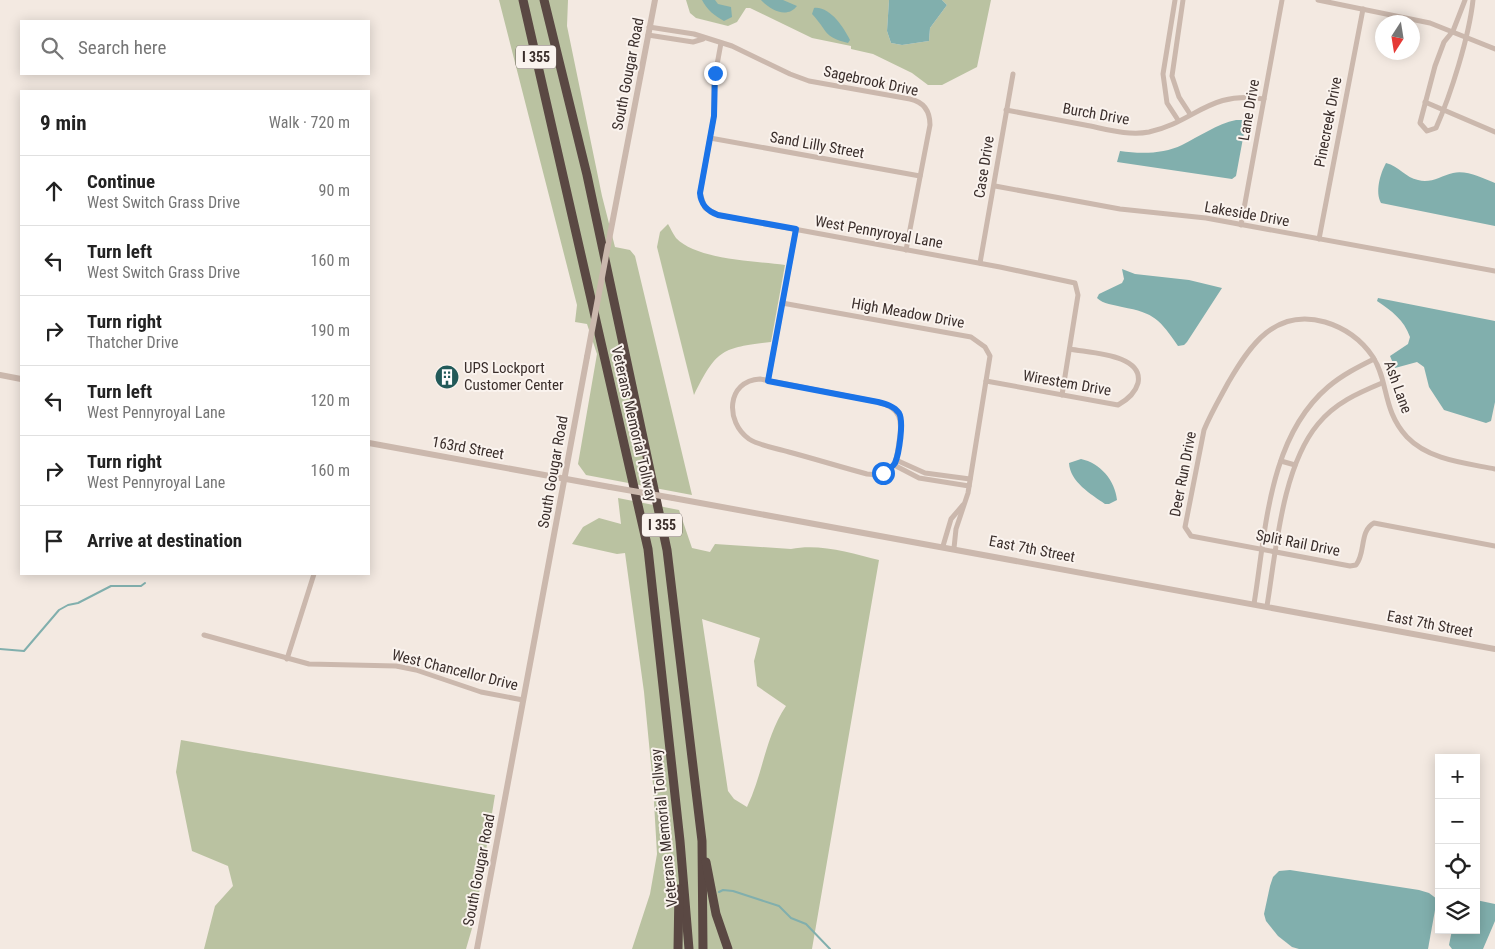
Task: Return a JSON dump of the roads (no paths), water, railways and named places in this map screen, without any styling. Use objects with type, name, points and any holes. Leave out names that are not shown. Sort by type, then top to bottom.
[{"type":"highway","name":"Veterans Memorial Tollway","points":[[523,0],[648,549],[680,841],[689,949]]},
{"type":"highway","name":"Veterans Memorial Tollway","points":[[544,0],[588,175],[668,550],[700,829],[703,949]]},
{"type":"highway","points":[[700,829],[716,914],[728,949]]},
{"type":"highway","points":[[678,949],[680,841]]},
{"type":"street","name":"South Gougar Road","points":[[477,949],[655,0]]},
{"type":"street","points":[[1175,0],[1162,74],[1167,103],[1178,120]]},
{"type":"street","points":[[1183,0],[1172,76],[1177,92],[1190,114]]},
{"type":"street","name":"Lane Drive","points":[[1241,225],[1282,0]]},
{"type":"street","points":[[1318,0],[1412,18],[1452,31],[1495,49]]},
{"type":"street","points":[[1465,0],[1452,31],[1444,42],[1425,102],[1420,123],[1426,131],[1436,128],[1470,21],[1473,0]]},
{"type":"street","name":"Pinecreek Drive","points":[[1319,239],[1363,9]]},
{"type":"street","name":"Sagebrook Drive","points":[[649,27],[694,34],[703,39],[744,50],[800,78],[910,99],[922,104],[929,113],[930,125],[906,250]]},
{"type":"street","name":"Sagebrook Drive","points":[[648,35],[693,42],[703,39]]},
{"type":"street","name":"West Pennyroyal Lane","points":[[721,43],[715,73],[714,116],[700,193],[705,208],[718,215],[980,263],[1075,283],[1078,296],[1062,395]]},
{"type":"street","name":"Case Drive","points":[[980,263],[1013,74]]},
{"type":"street","name":"Burch Drive","points":[[1006,110],[1134,133],[1164,128],[1207,105],[1223,100],[1239,97],[1264,99]]},
{"type":"street","points":[[1425,102],[1495,132]]},
{"type":"street","name":"Sand Lilly Street","points":[[710,138],[920,176]]},
{"type":"street","name":"Lakeside Drive","points":[[994,186],[1120,209],[1206,218],[1495,271]]},
{"type":"street","points":[[768,381],[796,229]]},
{"type":"street","name":"High Meadow Drive","points":[[782,303],[971,338],[985,347],[990,356],[969,486],[956,529],[954,548]]},
{"type":"street","name":"Ash Lane","points":[[1278,325],[1288,321],[1317,320],[1336,326],[1354,336],[1374,359],[1392,414],[1398,426],[1408,438],[1421,447],[1450,460],[1495,468]]},
{"type":"street","name":"Deer Run Drive","points":[[1187,533],[1185,528],[1204,430],[1251,346],[1263,334],[1278,325]]},
{"type":"street","name":"Wirestem Drive","points":[[986,381],[1118,405],[1128,399],[1136,389],[1139,377],[1133,366],[1125,359],[1070,349]]},
{"type":"street","points":[[1254,604],[1275,481],[1288,439],[1313,401],[1329,386],[1374,359]]},
{"type":"street","points":[[0,375],[20,379]]},
{"type":"street","points":[[746,381],[768,381],[878,402],[894,408],[898,413],[901,424],[895,463],[879,475],[867,474],[750,440],[736,423],[733,410],[735,396],[737,390],[746,381]]},
{"type":"street","points":[[1267,606],[1287,494],[1295,465],[1318,424],[1335,407],[1354,394],[1382,383]]},
{"type":"street","name":"163rd Street","points":[[370,443],[564,479]]},
{"type":"street","points":[[1280,461],[1295,465]]},
{"type":"street","points":[[895,463],[918,471],[970,479]]},
{"type":"street","points":[[895,463],[918,478],[969,486]]},
{"type":"street","name":"East 7th Street","points":[[564,479],[954,548],[1495,649]]},
{"type":"street","name":"High Meadow Drive","points":[[943,546],[951,519],[963,505]]},
{"type":"street","name":"Split Rail Drive","points":[[1187,533],[1191,536],[1356,565],[1360,560],[1366,531],[1374,523],[1495,546]]},
{"type":"street","points":[[287,658],[314,575]]},
{"type":"street","name":"West Chancellor Drive","points":[[204,635],[309,664],[396,666],[481,692],[523,700]]},
{"type":"water","points":[[702,0],[715,0],[718,4],[731,7],[732,17],[724,21],[706,7]]},
{"type":"water","points":[[761,0],[783,0],[797,6],[788,12],[779,12]]},
{"type":"water","points":[[889,0],[942,0],[947,5],[930,28],[929,41],[902,45],[891,43],[887,31]]},
{"type":"water","points":[[814,8],[826,10],[836,19],[850,40],[848,43],[840,41],[827,33],[812,14]]},
{"type":"water","points":[[1236,120],[1245,120],[1246,122],[1236,176],[1232,179],[1117,162],[1120,151],[1144,153],[1168,150],[1182,145],[1215,127]]},
{"type":"water","points":[[1386,163],[1414,179],[1422,181],[1458,172],[1474,175],[1495,183],[1495,226],[1381,203],[1378,194],[1379,183]]},
{"type":"water","points":[[1122,269],[1135,274],[1189,280],[1222,288],[1187,342],[1184,345],[1178,346],[1156,319],[1133,309],[1105,303],[1097,298],[1099,294],[1122,283],[1124,279]]},
{"type":"water","points":[[1378,298],[1495,321],[1495,402],[1491,421],[1486,423],[1444,410],[1429,387],[1424,367],[1417,362],[1395,368],[1390,356],[1408,344],[1410,337],[1401,321],[1377,301]]},
{"type":"water","points":[[1081,459],[1094,464],[1105,473],[1110,479],[1117,500],[1105,504],[1077,482],[1070,470],[1069,463]]},
{"type":"water","points":[[1290,870],[1429,893],[1435,898],[1435,910],[1428,949],[1299,949],[1292,947],[1278,936],[1266,921],[1264,914],[1273,877],[1279,871]]},
{"type":"water","points":[[1480,901],[1495,904],[1495,921],[1483,949],[1452,949],[1449,945],[1451,934],[1480,934]]},
{"type":"waterway","points":[[0,649],[24,651],[59,610],[68,605],[78,603],[111,586],[141,586],[145,583]]},
{"type":"waterway","points":[[719,892],[723,890],[733,891],[779,906],[791,918],[806,924],[830,949]]},
{"type":"place","name":"UPS Lockport Customer Center","points":[[447,377]]}]
